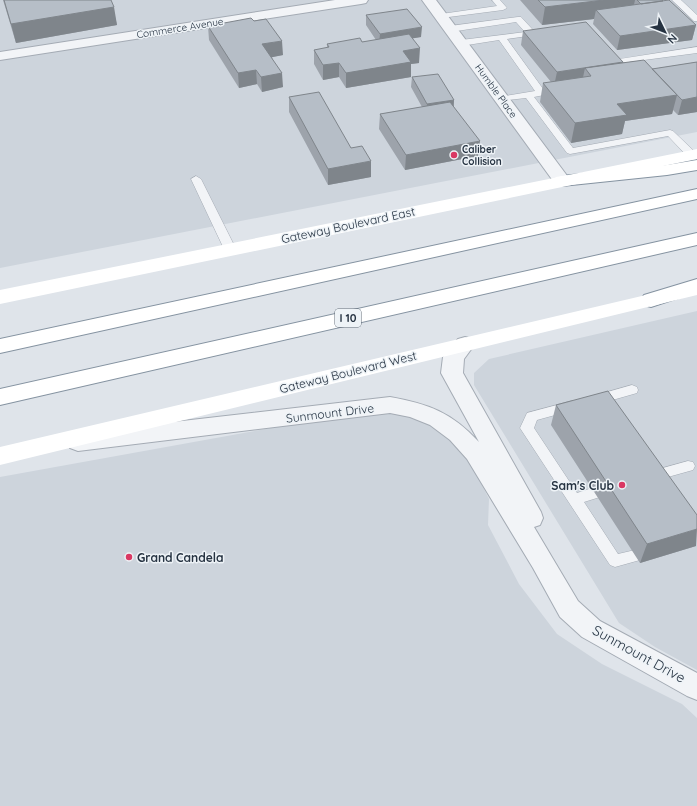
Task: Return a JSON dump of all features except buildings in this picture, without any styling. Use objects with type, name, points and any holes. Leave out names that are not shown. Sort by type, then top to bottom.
[{"type":"main road","name":"Gateway Boulevard East","points":[[0,297],[562,181],[667,170],[695,158]]},
{"type":"main road","points":[[0,346],[697,194]]},
{"type":"main road","name":"I 10","points":[[0,397],[697,239]]},
{"type":"main road","points":[[651,300],[697,285]]},
{"type":"main road","name":"Gateway Boulevard West","points":[[0,456],[697,289]]},
{"type":"street","name":"Commerce Avenue","points":[[0,56],[360,0]]},
{"type":"street","name":"Humble Place","points":[[429,0],[562,181]]},
{"type":"street","name":"Sunmount Drive","points":[[465,344],[454,358],[452,373],[529,512],[542,560]]},
{"type":"street","name":"Sunmount Drive","points":[[45,446],[390,405],[413,409],[438,419],[458,434],[475,453],[542,560],[569,609],[591,629],[697,687]]},
{"type":"lane","points":[[441,16],[503,8],[496,0]]},
{"type":"lane","points":[[676,0],[697,19]]},
{"type":"lane","points":[[450,29],[518,19],[532,34]]},
{"type":"lane","points":[[461,43],[546,32]]},
{"type":"lane","points":[[502,38],[541,93],[502,99]]},
{"type":"lane","points":[[602,45],[618,62],[697,50]]},
{"type":"lane","points":[[638,58],[651,71]]},
{"type":"lane","points":[[528,95],[570,151],[670,133],[695,158]]},
{"type":"lane","points":[[196,179],[230,249]]},
{"type":"lane","points":[[632,390],[532,416],[527,428],[615,561],[635,556]]},
{"type":"lane","points":[[649,477],[688,466]]},
{"type":"lane","points":[[575,499],[595,493]]},
{"type":"shaded area","points":[[0,0],[697,0],[697,132],[0,268]]},
{"type":"shaded area","points":[[697,311],[697,670],[655,647],[619,623],[474,385],[474,373],[489,359]]},
{"type":"shaded area","points":[[381,412],[418,418],[441,429],[464,449],[489,499],[488,525],[519,584],[557,634],[602,664],[682,704],[697,718],[697,806],[0,806],[0,477],[337,416]]},
{"type":"place","name":"Caliber Collision","points":[[454,155]]},
{"type":"place","name":"Sam's Club","points":[[622,485]]},
{"type":"place","name":"Grand Candela","points":[[129,557]]}]
